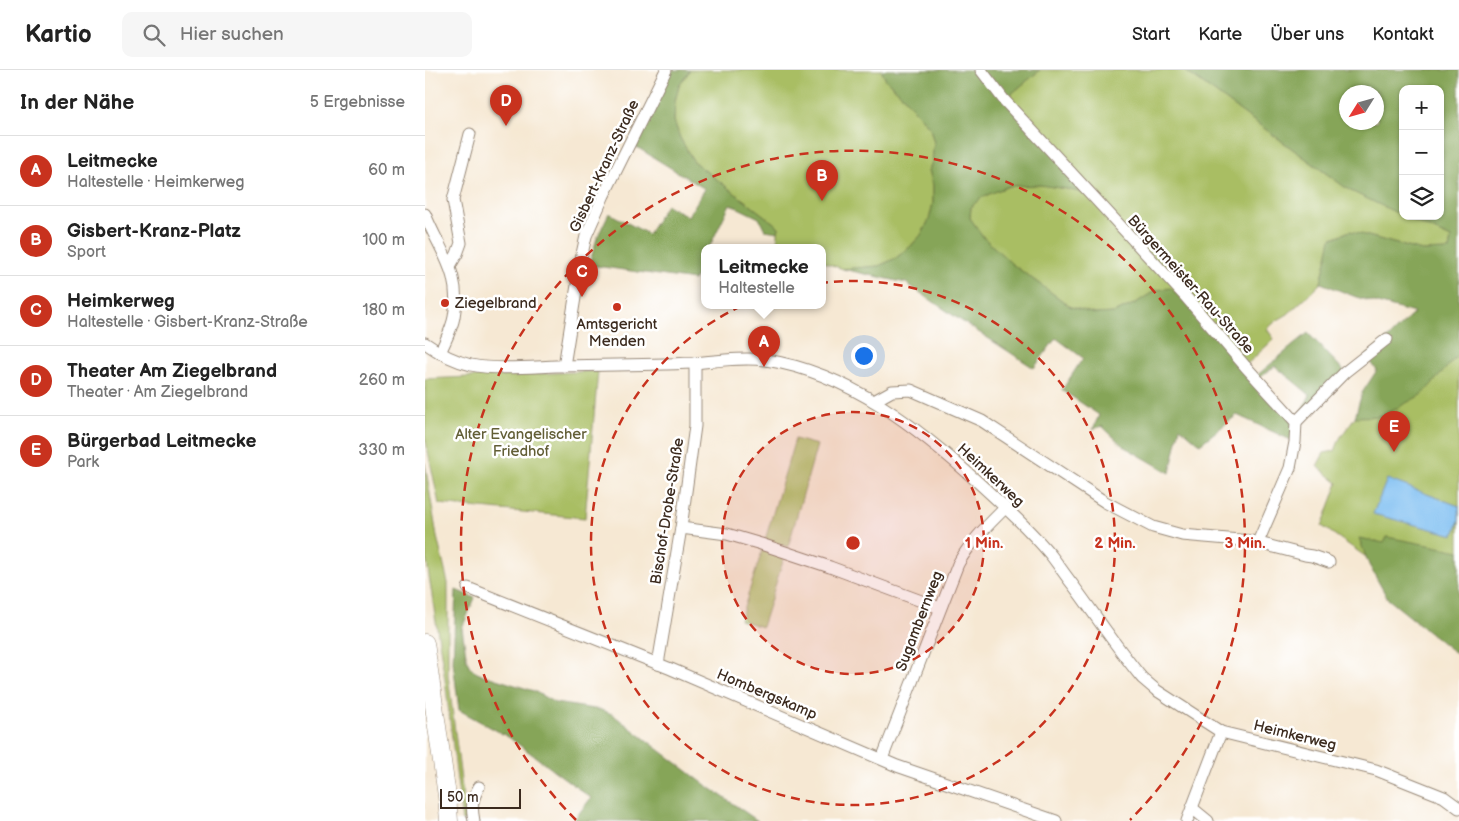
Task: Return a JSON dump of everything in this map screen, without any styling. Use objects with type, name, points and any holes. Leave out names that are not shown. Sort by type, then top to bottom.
[{"type":"main road","points":[[425,643],[449,821]]},
{"type":"street","name":"Gisbert-Kranz-Straße","points":[[564,366],[586,236],[604,194],[666,70]]},
{"type":"street","name":"Bürgermeister-Rau-Straße","points":[[981,70],[1004,100],[1185,296],[1296,422]]},
{"type":"street","points":[[450,266],[461,243],[453,200],[470,134]]},
{"type":"street","points":[[425,214],[454,276],[454,318],[440,353]]},
{"type":"street","points":[[1258,542],[1290,468],[1295,442],[1296,422],[1345,372],[1387,339]]},
{"type":"street","name":"Heimkerweg","points":[[425,343],[459,362],[474,365],[508,367],[695,362],[729,359],[765,360],[822,376],[874,401],[910,424],[956,462],[1005,508],[1051,555],[1131,664],[1155,690],[1221,732],[1376,770],[1444,797],[1459,808]]},
{"type":"street","name":"Bischof-Drobe-Straße","points":[[658,664],[681,528],[695,426],[695,362]]},
{"type":"street","points":[[874,401],[892,390],[911,390],[982,421],[1105,502],[1153,527],[1182,535],[1251,540],[1329,562]]},
{"type":"street","name":"Sugambernweg","points":[[882,759],[958,564],[965,551],[1005,508]]},
{"type":"street","points":[[681,528],[727,534],[761,544],[941,608]]},
{"type":"street","name":"Hombergskamp","points":[[469,588],[658,664],[882,759],[1055,821]]},
{"type":"street","points":[[1187,821],[1221,732]]},
{"type":"street","points":[[474,821],[472,808],[474,796],[479,787]]},
{"type":"street","points":[[1192,808],[1208,821]]},
{"type":"green space","points":[[666,70],[690,70],[679,86],[675,101],[674,121],[680,138],[694,162],[779,227],[778,232],[765,230],[759,218],[730,204],[711,244],[701,244],[701,265],[694,280],[589,265],[597,238],[609,213],[648,234],[666,205],[688,216],[705,189],[630,143]]},
{"type":"green space","points":[[690,70],[881,70],[886,80],[901,94],[930,128],[934,143],[929,170],[933,185],[933,203],[929,220],[921,235],[896,258],[879,266],[843,269],[826,263],[826,244],[777,244],[779,227],[694,162],[680,138],[674,121],[675,101],[679,86]]},
{"type":"green space","points":[[881,70],[1040,70],[1004,100],[1091,195],[1040,185],[1009,186],[982,197],[971,207],[970,218],[984,238],[1012,264],[1071,307],[1095,314],[1114,313],[1136,303],[1156,290],[1171,288],[1255,377],[1308,333],[1345,372],[1296,422],[1295,442],[1237,415],[1200,444],[1180,427],[1170,473],[1123,446],[1102,426],[1093,429],[1099,415],[1062,390],[1083,358],[1056,338],[1034,368],[906,283],[843,269],[879,266],[896,258],[921,235],[929,220],[933,203],[933,185],[929,170],[934,143],[930,128],[901,94],[886,80]],"holes":[[[1275,366],[1310,395],[1296,422],[1257,380]]]},
{"type":"green space","points":[[1040,70],[1184,70],[1349,190],[1399,214],[1399,220],[1413,220],[1451,238],[1449,250],[1422,251],[1350,231],[1332,238],[1321,283],[1288,314],[1267,329],[1274,339],[1245,366],[1156,290],[1136,303],[1114,313],[1095,314],[1071,307],[1012,264],[984,238],[970,218],[971,206],[982,197],[1009,186],[1040,185],[1090,195],[1004,100]]},
{"type":"green space","points":[[1184,70],[1459,70],[1459,357],[1456,357],[1423,394],[1382,416],[1355,417],[1362,393],[1377,370],[1366,356],[1414,313],[1356,297],[1321,283],[1331,239],[1350,231],[1422,251],[1449,250],[1451,238],[1412,220],[1444,220],[1444,85],[1399,85],[1399,214],[1349,190]]},
{"type":"green space","points":[[1414,334],[1459,351],[1459,570],[1369,559],[1322,526],[1338,483],[1317,466],[1324,453],[1335,451],[1340,438]]},
{"type":"green space","name":"Alter Evangelischer Friedhof","points":[[598,371],[585,518],[439,504],[425,437],[425,379]]},
{"type":"green space","points":[[795,439],[817,445],[788,547],[765,540]]},
{"type":"green space","points":[[425,463],[437,537],[448,583],[448,675],[466,821],[462,821],[445,680],[425,550]]},
{"type":"green space","points":[[1387,537],[1459,551],[1459,656],[1388,599],[1369,565],[1359,538],[1384,543]]},
{"type":"green space","points":[[763,548],[785,555],[762,627],[740,620]]},
{"type":"green space","points":[[456,590],[475,598],[462,628],[467,661],[470,667],[477,673],[534,691],[555,703],[601,710],[612,714],[703,783],[758,821],[573,821],[591,798],[510,738],[459,710],[453,662]]},
{"type":"water","points":[[1387,479],[1459,506],[1459,520],[1454,535],[1373,514]]},
{"type":"place","name":"Theater Am Ziegelbrand","points":[[506,126]]},
{"type":"place","name":"Gisbert-Kranz-Platz","points":[[822,201]]},
{"type":"place","name":"Heimkerweg","points":[[582,297]]},
{"type":"place","name":"Ziegelbrand","points":[[445,303]]},
{"type":"place","name":"Amtsgericht Menden","points":[[617,307]]},
{"type":"place","name":"Leitmecke","points":[[764,367]]},
{"type":"place","name":"Bürgerbad Leitmecke","points":[[1394,452]]}]
